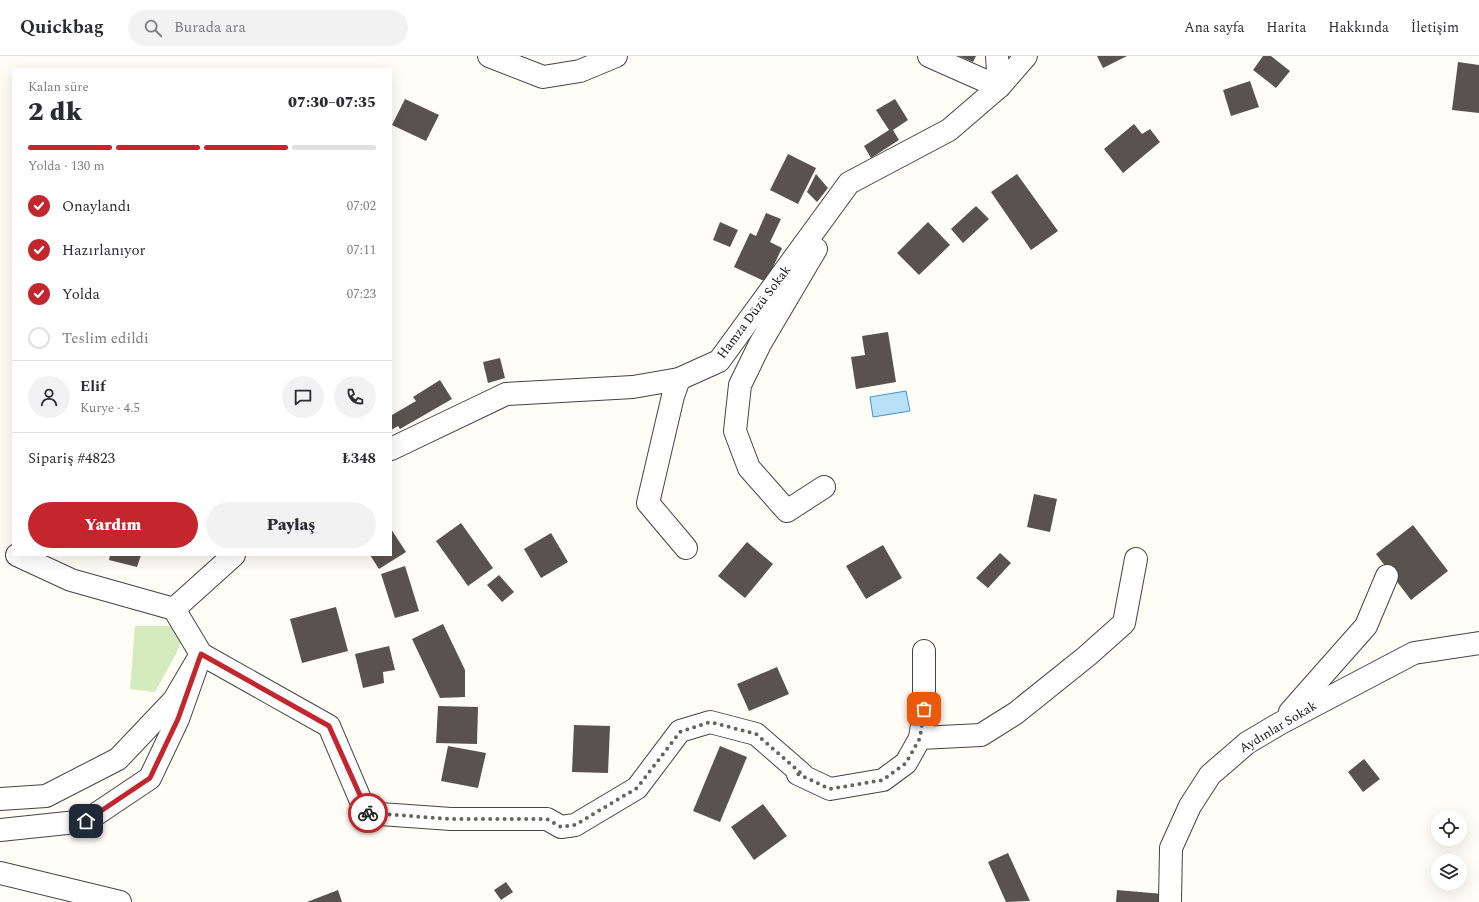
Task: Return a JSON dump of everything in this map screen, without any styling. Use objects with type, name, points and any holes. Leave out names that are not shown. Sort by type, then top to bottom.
[{"type":"street","points":[[489,56],[543,77],[580,71],[616,56]]},
{"type":"street","points":[[929,56],[999,87],[997,56]]},
{"type":"street","name":"Hamza Düzü Sokak","points":[[392,449],[506,394],[633,387],[679,379],[719,361],[849,182],[949,130],[999,87],[1026,56]]},
{"type":"street","points":[[813,232],[816,249],[760,344],[740,385],[735,431],[749,468],[787,511],[824,487]]},
{"type":"street","points":[[679,379],[673,396],[648,503],[686,548]]},
{"type":"street","points":[[0,547],[12,553]]},
{"type":"street","points":[[19,556],[71,580],[174,610],[201,654],[329,726],[366,813],[451,819],[547,819],[561,827],[575,825],[637,788],[680,732],[710,722],[756,734],[802,774],[798,774],[830,789],[883,780],[906,763],[920,738],[924,709],[924,651]]},
{"type":"street","points":[[174,610],[233,556]]},
{"type":"street","points":[[920,738],[981,735],[1016,713],[1087,656],[1124,623],[1136,559]]},
{"type":"street","points":[[1279,724],[1366,626],[1387,576]]},
{"type":"street","name":"Aydınlar Sokak","points":[[1170,902],[1171,848],[1190,806],[1210,775],[1247,743],[1279,724],[1414,653],[1479,643]]},
{"type":"street","points":[[0,799],[46,796],[118,759],[174,700],[201,654]]},
{"type":"street","points":[[0,830],[86,821],[150,778],[178,719],[201,654]]},
{"type":"street","points":[[0,873],[120,902]]},
{"type":"green space","points":[[135,626],[170,626],[182,639],[176,654],[155,692],[130,689]]},
{"type":"water","points":[[906,391],[910,411],[873,417],[870,397]]},
{"type":"building","points":[[959,56],[976,56],[973,62]]},
{"type":"building","points":[[1097,56],[1127,56],[1103,68]]},
{"type":"building","points":[[1263,56],[1271,56],[1290,71],[1276,88],[1253,70]]},
{"type":"building","points":[[1458,62],[1479,65],[1479,113],[1452,110]]},
{"type":"building","points":[[1250,81],[1259,107],[1231,116],[1223,90]]},
{"type":"building","points":[[405,99],[439,115],[426,141],[392,125]]},
{"type":"building","points":[[895,99],[908,120],[893,130],[899,140],[871,158],[864,146],[889,130],[876,110]]},
{"type":"building","points":[[1134,124],[1142,134],[1150,129],[1160,142],[1123,173],[1104,149]]},
{"type":"building","points":[[788,154],[816,168],[798,204],[770,190]]},
{"type":"building","points":[[816,174],[828,188],[817,202],[807,192]]},
{"type":"building","points":[[1017,174],[1058,231],[1031,250],[991,192]]},
{"type":"building","points":[[976,206],[989,219],[963,243],[951,229]]},
{"type":"building","points":[[766,213],[781,219],[770,242],[782,248],[766,282],[734,267],[750,233],[756,236]]},
{"type":"building","points":[[720,222],[738,230],[730,247],[713,240]]},
{"type":"building","points":[[928,222],[950,245],[919,275],[897,253]]},
{"type":"building","points":[[888,332],[896,382],[856,389],[851,357],[865,355],[862,336]]},
{"type":"building","points":[[500,358],[505,378],[488,383],[483,362]]},
{"type":"building","points":[[440,380],[452,399],[400,429],[398,426],[392,429],[392,415],[416,401],[413,397]]},
{"type":"building","points":[[1034,494],[1057,499],[1050,532],[1027,527]]},
{"type":"building","points":[[461,523],[493,568],[468,586],[436,541]]},
{"type":"building","points":[[1413,525],[1448,571],[1411,600],[1376,554]]},
{"type":"building","points":[[392,531],[406,552],[379,569],[371,556],[392,556]]},
{"type":"building","points":[[551,533],[568,562],[541,578],[524,549]]},
{"type":"building","points":[[747,542],[773,564],[745,598],[718,576]]},
{"type":"building","points":[[883,545],[902,578],[866,599],[846,566]]},
{"type":"building","points":[[1000,553],[1011,563],[988,588],[976,578]]},
{"type":"building","points":[[110,556],[141,556],[137,567],[109,560]]},
{"type":"building","points":[[405,566],[419,611],[395,618],[381,574]]},
{"type":"building","points":[[499,575],[514,592],[502,602],[487,585]]},
{"type":"building","points":[[336,607],[348,651],[302,663],[290,619]]},
{"type":"building","points":[[443,624],[465,670],[465,697],[440,698],[412,639]]},
{"type":"building","points":[[389,646],[395,670],[383,672],[384,683],[363,688],[355,654]]},
{"type":"building","points":[[777,667],[789,694],[749,711],[737,684]]},
{"type":"building","points":[[438,706],[478,707],[477,744],[436,743]]},
{"type":"building","points":[[574,725],[610,726],[608,773],[572,772]]},
{"type":"building","points":[[448,746],[486,753],[478,788],[441,781]]},
{"type":"building","points":[[720,746],[747,757],[720,822],[693,811]]},
{"type":"building","points":[[1364,759],[1380,779],[1363,792],[1348,772]]},
{"type":"building","points":[[763,804],[787,836],[754,860],[731,827]]},
{"type":"building","points":[[1008,853],[1030,901],[1006,902],[988,862]]},
{"type":"building","points":[[506,882],[513,892],[501,900],[494,890]]},
{"type":"building","points":[[338,890],[342,902],[307,902]]},
{"type":"building","points":[[1117,890],[1163,894],[1162,902],[1116,902]]},
{"type":"way so far","points":[[368,813],[451,819],[547,819],[561,827],[575,825],[637,788],[680,732],[710,722],[756,734],[802,774],[798,774],[830,789],[883,780],[906,763],[920,738],[924,709]]},
{"type":"route","points":[[86,821],[150,778],[178,719],[201,654],[329,726],[366,813],[368,813]]}]
